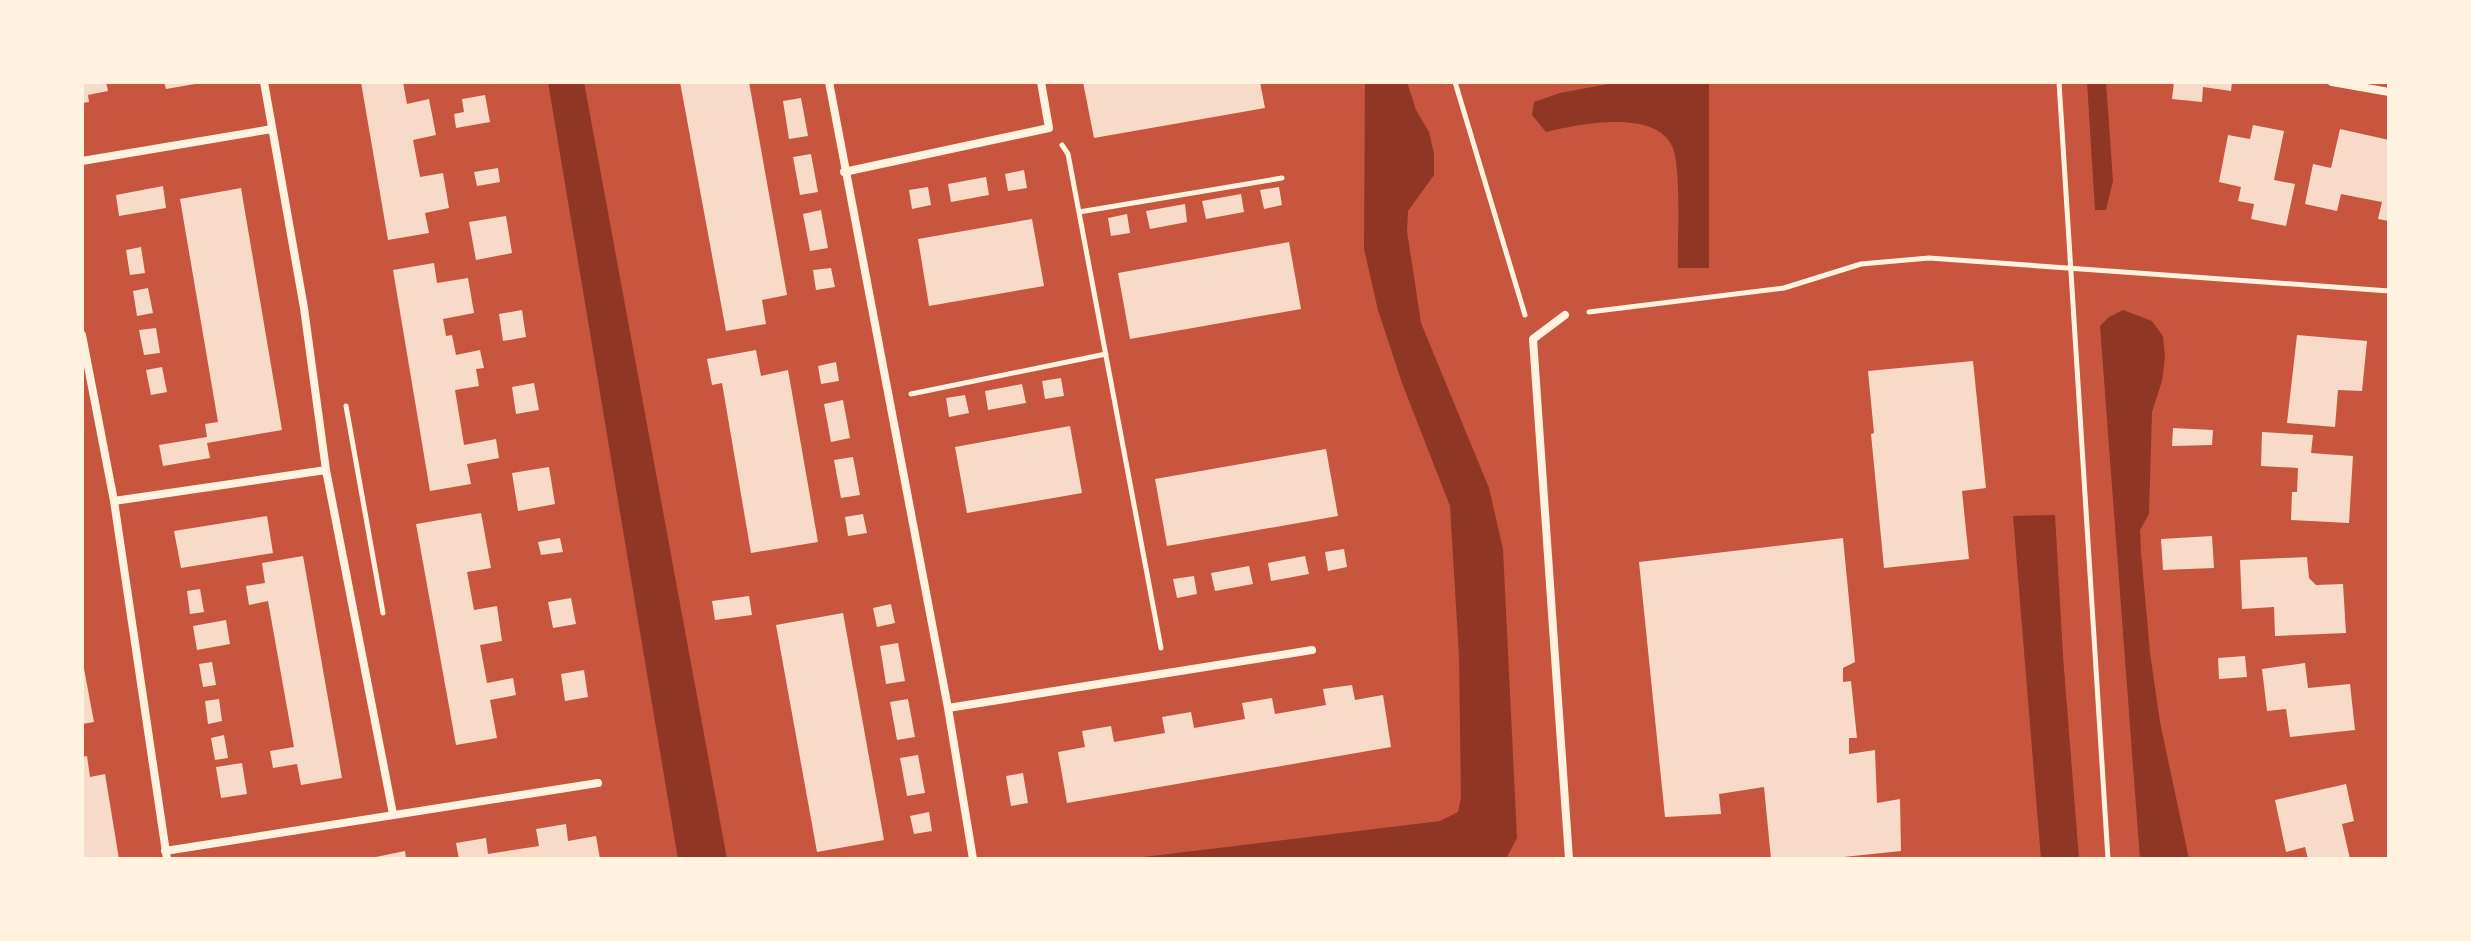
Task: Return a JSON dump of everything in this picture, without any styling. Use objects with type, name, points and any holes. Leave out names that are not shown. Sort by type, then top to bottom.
[{"type":"street","points":[[264,82],[304,308],[326,470],[393,814]]},
{"type":"street","points":[[829,82],[948,708],[973,859]]},
{"type":"street","points":[[844,172],[1049,128],[1041,82]]},
{"type":"street","points":[[2332,82],[2389,92]]},
{"type":"street","points":[[82,161],[272,129]]},
{"type":"street","points":[[1565,315],[1533,339],[1569,859]]},
{"type":"street","points":[[82,335],[114,501],[166,855],[393,814],[598,783]]},
{"type":"street","points":[[114,501],[326,470]]},
{"type":"street","points":[[948,708],[1312,650]]},
{"type":"path","points":[[1455,82],[1533,339]]},
{"type":"path","points":[[2059,82],[2108,859]]},
{"type":"path","points":[[1049,128],[1068,154],[1165,673]]},
{"type":"path","points":[[1079,212],[1282,178]]},
{"type":"path","points":[[1565,315],[1784,288],[1861,264],[1929,258],[2389,291]]},
{"type":"path","points":[[888,398],[1106,354]]},
{"type":"path","points":[[346,402],[384,618]]},
{"type":"shaded area","points":[[548,82],[584,82],[727,859],[678,859]]},
{"type":"shaded area","points":[[1365,82],[1407,82],[1416,110],[1429,132],[1434,154],[1434,175],[1408,211],[1407,231],[1421,323],[1489,488],[1503,549],[1517,838],[1506,859],[1127,859],[1440,821],[1458,812],[1461,798],[1459,656],[1450,506],[1402,383],[1378,310],[1364,249]]},
{"type":"shaded area","points":[[1619,82],[1709,82],[1709,268],[1678,268],[1677,170],[1672,146],[1663,134],[1649,127],[1614,122],[1546,132],[1532,115],[1534,102],[1560,93]]},
{"type":"shaded area","points":[[2087,82],[2106,82],[2113,181],[2106,210],[2095,210]]},
{"type":"shaded area","points":[[2123,310],[2152,321],[2163,336],[2165,357],[2162,381],[2152,412],[2149,514],[2140,530],[2141,552],[2160,722],[2189,859],[2140,859],[2100,326]]},
{"type":"shaded area","points":[[2055,515],[2079,859],[2041,859],[2013,516]]},
{"type":"building","points":[[82,82],[106,82],[108,91],[88,95],[89,102],[82,103]]},
{"type":"building","points":[[164,82],[195,82],[195,84],[166,89]]},
{"type":"building","points":[[361,82],[403,82],[407,104],[429,99],[436,135],[413,140],[420,177],[443,173],[449,208],[425,213],[429,233],[388,240]]},
{"type":"building","points":[[680,82],[749,82],[787,295],[762,300],[766,324],[726,331]]},
{"type":"building","points":[[1083,82],[1260,82],[1265,108],[1094,138]]},
{"type":"building","points":[[2174,82],[2232,82],[2231,91],[2203,87],[2202,102],[2172,99]]},
{"type":"building","points":[[485,95],[490,122],[456,128],[454,114],[464,112],[462,99]]},
{"type":"building","points":[[801,98],[808,136],[789,139],[783,101]]},
{"type":"building","points":[[2253,125],[2284,131],[2274,180],[2295,184],[2286,226],[2251,219],[2254,204],[2238,201],[2241,187],[2219,182],[2228,135],[2250,139]]},
{"type":"building","points":[[2340,129],[2389,140],[2389,221],[2378,219],[2382,202],[2341,194],[2337,211],[2305,204],[2313,164],[2331,168]]},
{"type":"building","points":[[811,154],[818,192],[800,195],[793,157]]},
{"type":"building","points":[[498,168],[500,182],[477,186],[474,172]]},
{"type":"building","points":[[1024,170],[1027,188],[1008,191],[1005,174]]},
{"type":"building","points":[[986,177],[989,195],[951,202],[948,184]]},
{"type":"building","points":[[163,186],[166,208],[119,216],[116,195]]},
{"type":"building","points":[[928,187],[931,205],[912,209],[909,190]]},
{"type":"building","points":[[1279,187],[1282,205],[1264,209],[1260,190]]},
{"type":"building","points":[[241,188],[282,430],[207,443],[210,458],[163,466],[159,445],[207,437],[205,424],[218,422],[180,199]]},
{"type":"building","points":[[1241,194],[1244,212],[1206,219],[1202,201]]},
{"type":"building","points":[[1185,204],[1187,222],[1150,229],[1146,211]]},
{"type":"building","points":[[821,210],[828,248],[810,251],[803,214]]},
{"type":"building","points":[[1127,214],[1130,233],[1111,236],[1108,218]]},
{"type":"building","points":[[506,216],[512,253],[476,260],[469,222]]},
{"type":"building","points":[[1032,219],[1044,286],[929,306],[918,239]]},
{"type":"building","points":[[1289,242],[1301,309],[1130,339],[1118,273]]},
{"type":"building","points":[[141,247],[145,273],[130,275],[126,250]]},
{"type":"building","points":[[434,263],[437,283],[468,278],[474,313],[443,319],[446,336],[452,335],[456,355],[480,350],[484,368],[476,369],[479,386],[455,390],[464,445],[496,439],[499,458],[467,464],[471,484],[430,491],[393,270]]},
{"type":"building","points":[[831,268],[835,287],[816,290],[813,270]]},
{"type":"building","points":[[148,288],[153,313],[137,316],[133,291]]},
{"type":"building","points":[[522,310],[526,337],[503,341],[499,314]]},
{"type":"building","points":[[156,328],[160,353],[144,355],[139,330]]},
{"type":"building","points":[[2297,335],[2367,341],[2362,391],[2338,390],[2335,427],[2287,423]]},
{"type":"building","points":[[756,350],[761,376],[788,370],[818,542],[751,553],[722,383],[712,385],[707,359]]},
{"type":"building","points":[[1973,361],[1986,488],[1962,491],[1969,559],[1884,568],[1868,371]]},
{"type":"building","points":[[836,362],[839,381],[821,384],[818,366]]},
{"type":"building","points":[[162,367],[167,392],[151,395],[146,370]]},
{"type":"building","points":[[1061,378],[1064,396],[1045,399],[1042,381]]},
{"type":"building","points":[[534,383],[539,410],[516,414],[512,387]]},
{"type":"building","points":[[1022,384],[1026,403],[988,410],[985,391]]},
{"type":"building","points":[[965,395],[969,413],[949,417],[946,398]]},
{"type":"building","points":[[843,400],[850,438],[831,442],[824,404]]},
{"type":"building","points":[[1070,426],[1082,493],[967,513],[955,447]]},
{"type":"building","points":[[2173,428],[2213,430],[2212,445],[2172,446]]},
{"type":"building","points":[[2262,432],[2313,435],[2311,453],[2353,456],[2349,523],[2291,520],[2292,492],[2297,492],[2298,468],[2261,466]]},
{"type":"building","points":[[1326,449],[1338,516],[1167,546],[1155,479]]},
{"type":"building","points":[[853,457],[860,495],[841,498],[834,460]]},
{"type":"building","points":[[549,467],[555,504],[518,511],[512,473]]},
{"type":"building","points":[[481,513],[491,568],[467,572],[474,610],[497,606],[502,641],[480,645],[487,683],[513,678],[516,695],[490,700],[497,738],[456,745],[416,524]]},
{"type":"building","points":[[863,514],[867,533],[848,536],[845,517]]},
{"type":"building","points":[[267,516],[273,553],[181,568],[174,531]]},
{"type":"building","points":[[2212,536],[2214,568],[2163,570],[2161,539]]},
{"type":"building","points":[[560,538],[563,552],[541,555],[538,542]]},
{"type":"building","points":[[1843,538],[1855,662],[1843,668],[1843,682],[1851,681],[1857,738],[1849,738],[1849,754],[1875,750],[1877,803],[1900,799],[1901,851],[1824,859],[1771,859],[1764,787],[1719,794],[1721,814],[1665,817],[1639,562]]},
{"type":"building","points":[[1344,549],[1347,567],[1328,571],[1325,552]]},
{"type":"building","points":[[303,556],[342,778],[301,785],[297,764],[273,768],[270,751],[294,747],[268,601],[249,605],[246,586],[265,583],[262,563]]},
{"type":"building","points":[[1305,556],[1309,574],[1271,581],[1268,563]]},
{"type":"building","points":[[2307,557],[2309,578],[2316,585],[2343,584],[2346,633],[2275,636],[2274,607],[2242,609],[2240,560]]},
{"type":"building","points":[[1249,566],[1253,584],[1215,591],[1211,573]]},
{"type":"building","points":[[1194,576],[1197,594],[1177,598],[1173,579]]},
{"type":"building","points":[[200,589],[204,612],[190,614],[187,591]]},
{"type":"building","points":[[749,596],[752,615],[715,620],[712,601]]},
{"type":"building","points":[[571,598],[576,624],[553,628],[548,602]]},
{"type":"building","points":[[891,604],[895,623],[877,627],[873,608]]},
{"type":"building","points":[[843,613],[884,840],[817,852],[776,625]]},
{"type":"building","points":[[226,620],[230,644],[197,650],[193,626]]},
{"type":"building","points":[[898,643],[905,681],[886,684],[880,646]]},
{"type":"building","points":[[2245,656],[2247,677],[2219,679],[2218,658]]},
{"type":"building","points":[[82,658],[94,722],[82,724]]},
{"type":"building","points":[[212,662],[216,685],[203,687],[199,664]]},
{"type":"building","points":[[2305,663],[2308,688],[2350,684],[2355,730],[2290,737],[2286,709],[2267,711],[2262,669]]},
{"type":"building","points":[[584,670],[588,697],[565,701],[561,674]]},
{"type":"building","points":[[1352,685],[1355,700],[1383,695],[1391,747],[1067,803],[1058,752],[1085,747],[1082,731],[1111,726],[1114,742],[1165,733],[1162,717],[1191,712],[1194,728],[1245,719],[1242,703],[1272,698],[1275,714],[1326,705],[1323,689]]},
{"type":"building","points":[[219,699],[222,721],[208,724],[205,701]]},
{"type":"building","points":[[908,699],[915,737],[897,740],[890,702]]},
{"type":"building","points":[[224,735],[228,758],[215,760],[211,738]]},
{"type":"building","points":[[918,755],[925,793],[907,796],[900,758]]},
{"type":"building","points":[[87,756],[90,777],[105,774],[119,859],[82,859],[82,757]]},
{"type":"building","points":[[242,763],[247,794],[221,798],[216,767]]},
{"type":"building","points":[[1023,773],[1028,803],[1011,806],[1006,776]]},
{"type":"building","points":[[2346,784],[2354,821],[2342,824],[2350,859],[2308,859],[2305,847],[2286,852],[2275,800]]},
{"type":"building","points":[[929,812],[932,831],[914,834],[910,816]]},
{"type":"building","points":[[566,824],[568,841],[596,836],[600,859],[459,859],[456,843],[486,838],[488,854],[539,846],[536,829]]},
{"type":"building","points":[[405,851],[406,859],[371,859],[371,858]]}]
